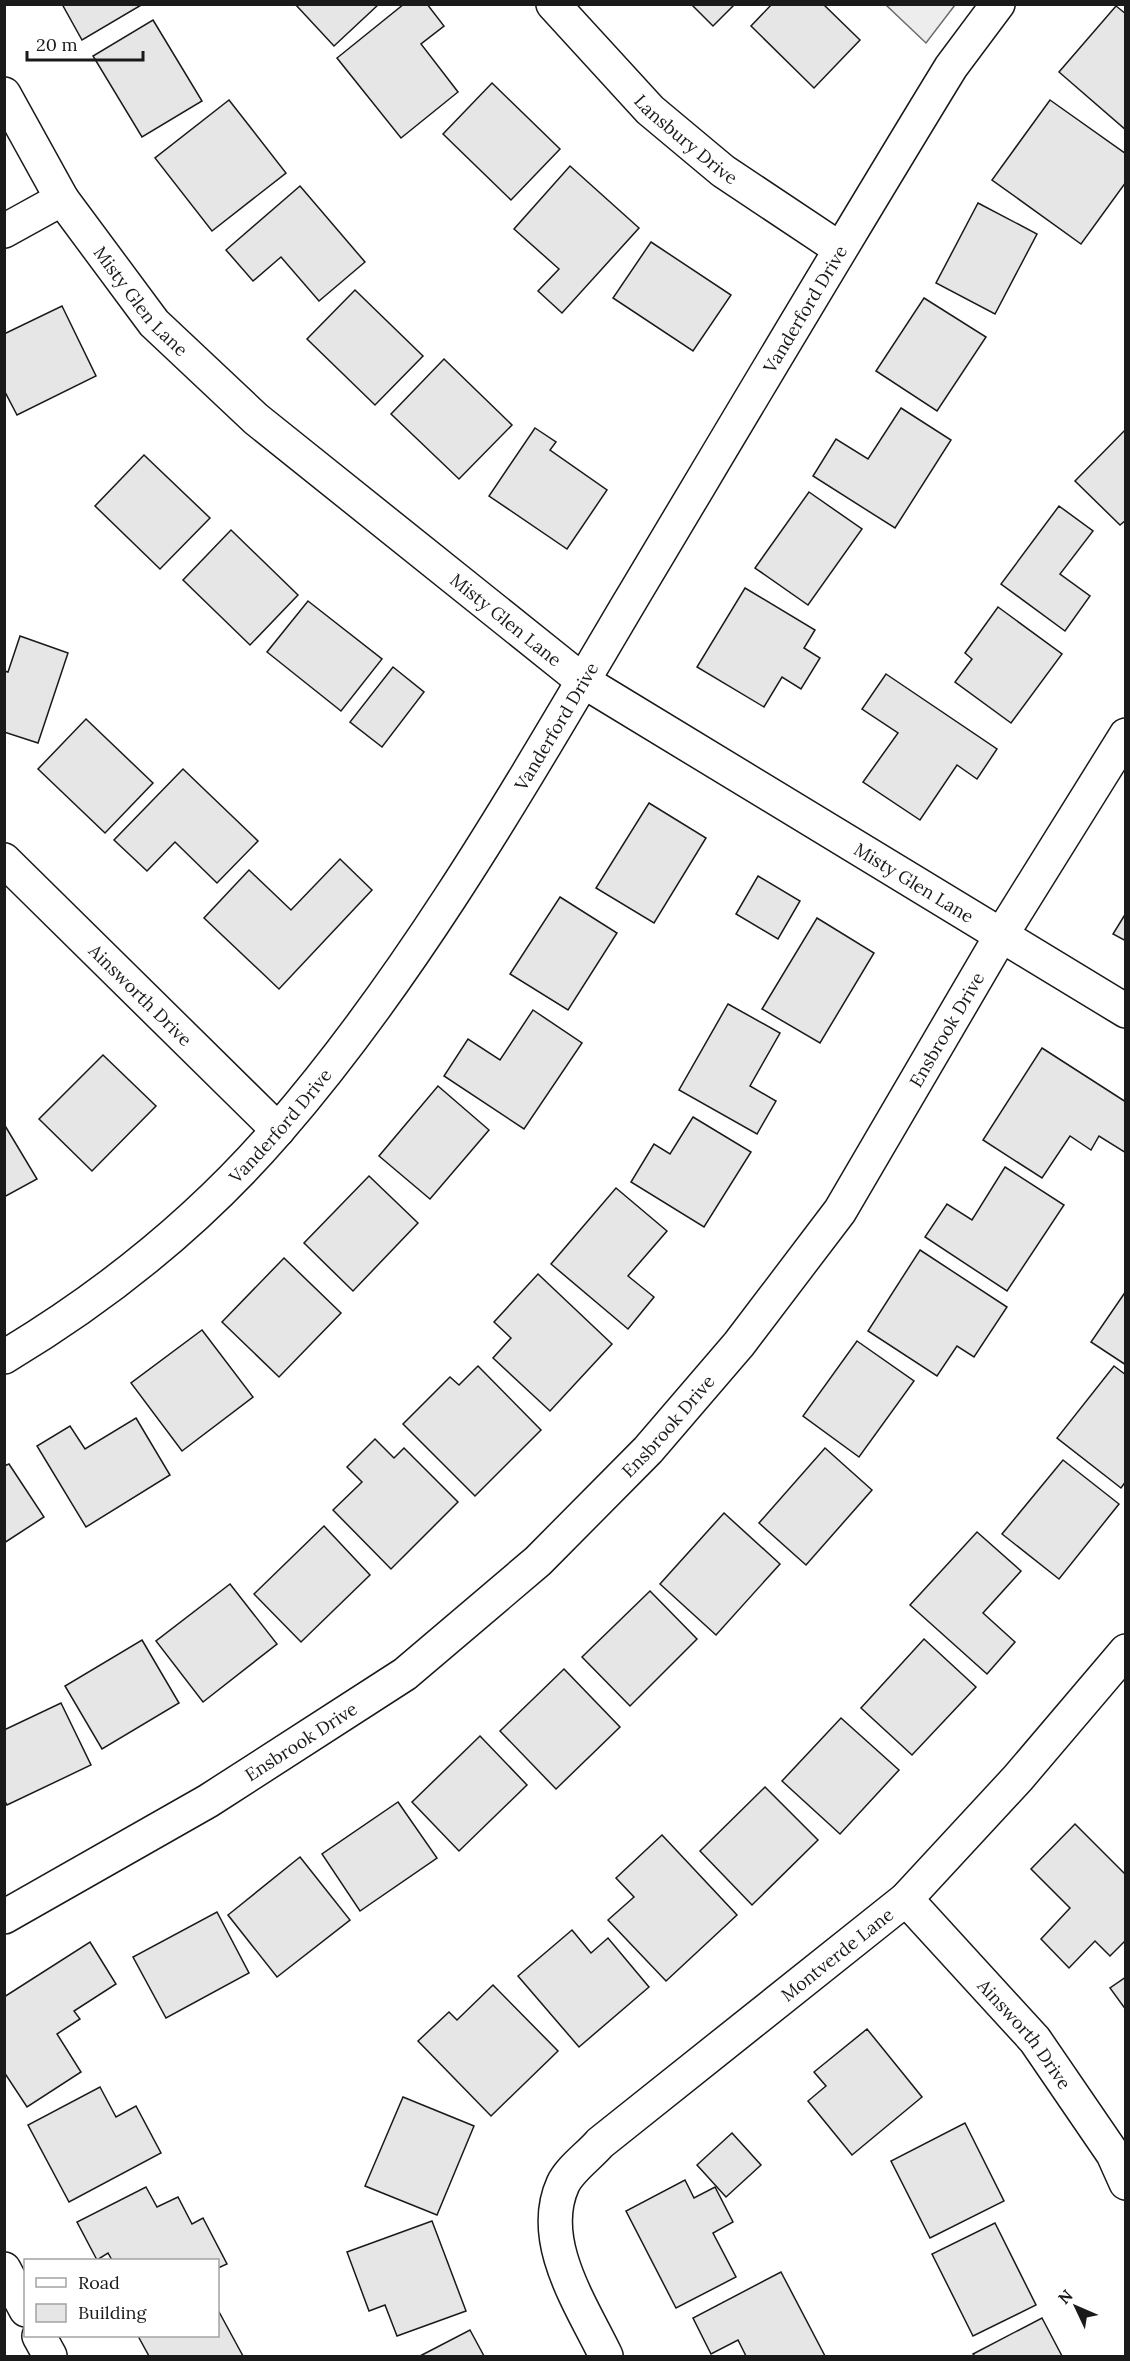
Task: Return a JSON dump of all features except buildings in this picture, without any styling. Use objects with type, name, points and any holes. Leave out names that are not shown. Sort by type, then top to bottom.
[{"type":"street","name":"Lansbury Drive","points":[[553,4],[650,110],[723,171],[840,249]]},
{"type":"street","name":"Vanderford Drive","points":[[4,1357],[102,1294],[193,1216],[278,1130],[389,989],[483,845],[957,58],[998,4]]},
{"type":"street","name":"Misty Glen Lane","points":[[4,94],[62,199],[154,323],[256,419],[583,681],[1002,934],[1125,1011]]},
{"type":"street","points":[[4,231],[62,199]]},
{"type":"street","name":"Ensbrook Drive","points":[[4,1917],[208,1801],[320,1731],[405,1674],[538,1561],[656,1441],[739,1344],[840,1211],[1002,934],[1125,735]]},
{"type":"street","name":"Ainsworth Drive","points":[[4,860],[278,1130]]},
{"type":"street","name":"Montverde Lane","points":[[606,2356],[567,2276],[554,2227],[564,2183],[600,2143],[906,1899],[1018,1778],[1125,1651]]},
{"type":"street","name":"Ainsworth Drive","points":[[906,1899],[1035,2040],[1113,2154],[1125,2183]]},
{"type":"street","points":[[4,2269],[24,2306]]},
{"type":"street","points":[[40,2337],[50,2356]]},
{"type":"shaded area","points":[[886,5],[955,5],[926,43]]}]
